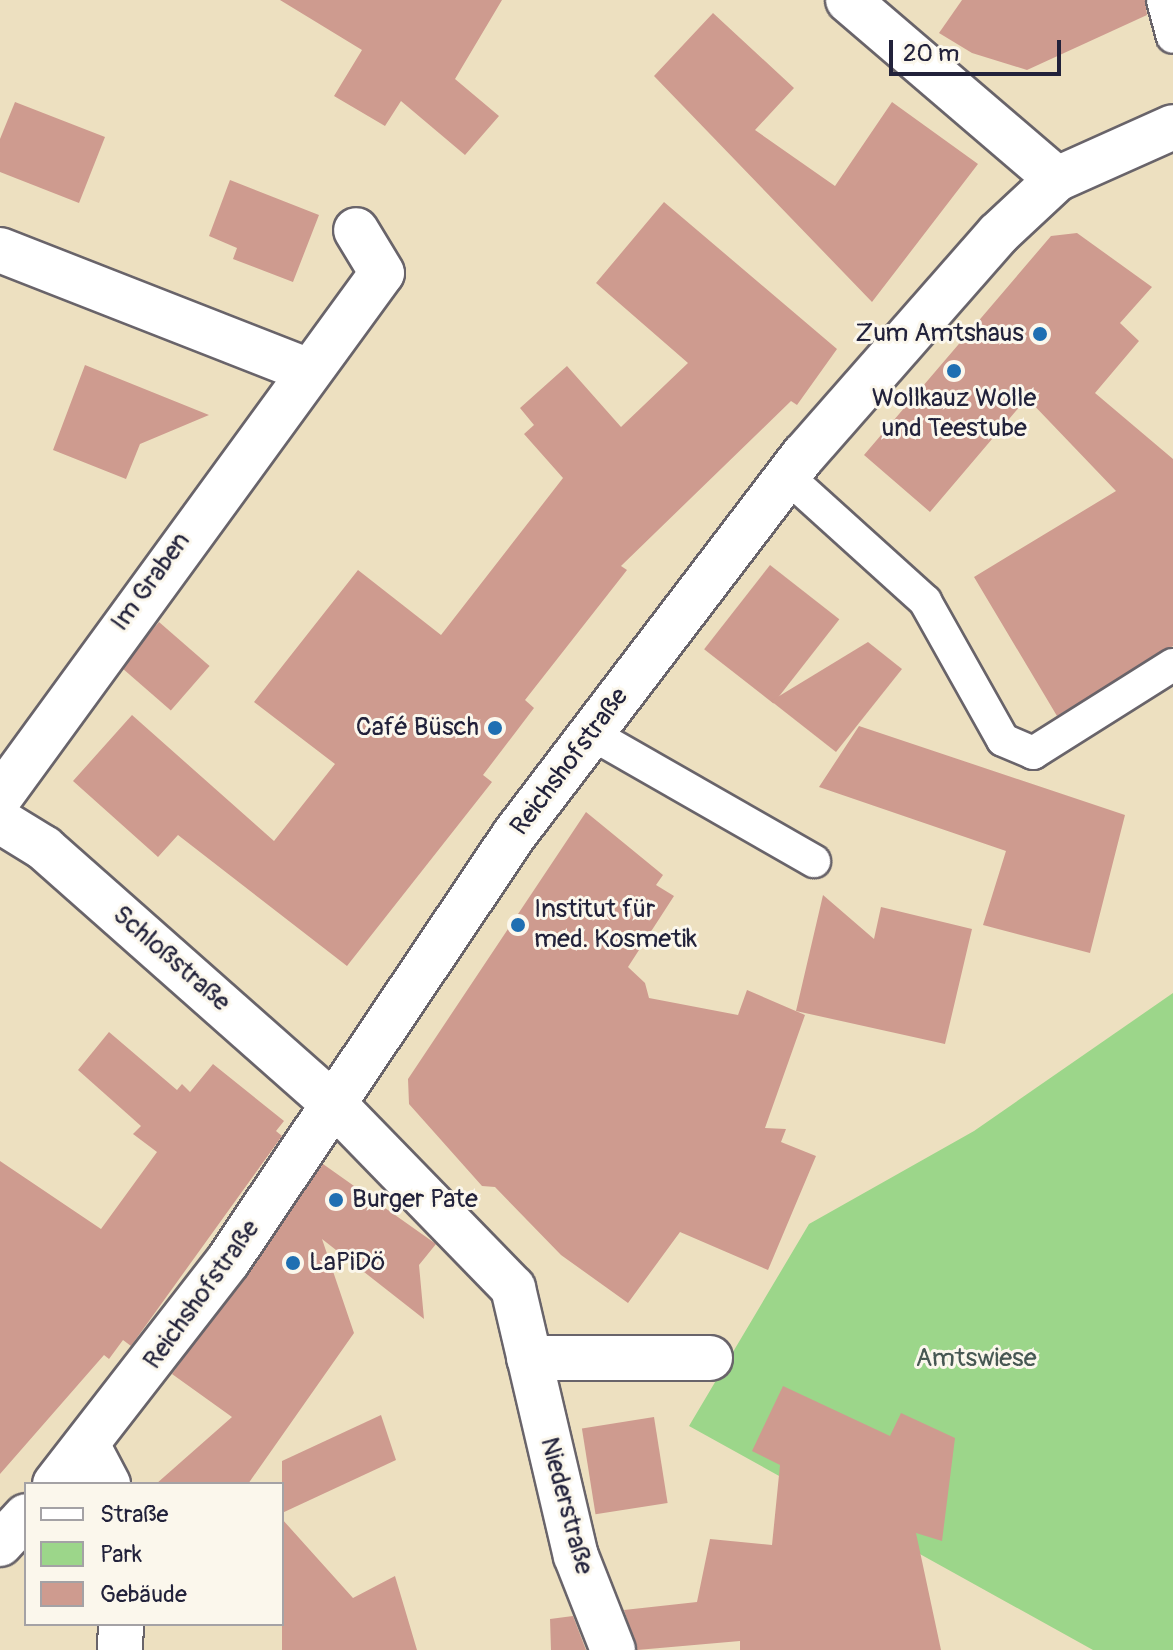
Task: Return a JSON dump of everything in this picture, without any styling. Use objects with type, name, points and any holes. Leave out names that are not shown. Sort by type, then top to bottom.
[{"type":"street","points":[[848,0],[1057,179]]},
{"type":"street","name":"Reichshofstraße","points":[[60,1482],[98,1466],[514,835],[788,477],[998,234],[1057,179],[1171,133]]},
{"type":"street","name":"Im Graben","points":[[0,797],[306,370],[382,273],[356,230]]},
{"type":"street","points":[[0,250],[306,370]]},
{"type":"street","name":"Schloßstraße","points":[[0,821],[44,848],[336,1106]]},
{"type":"street","name":"Niederstraße","points":[[336,1106],[513,1288],[576,1556],[613,1650]]},
{"type":"street","points":[[529,1358],[710,1358]]},
{"type":"street","points":[[0,1544],[24,1518]]},
{"type":"street","points":[[120,1650],[121,1626]]},
{"type":"lane","points":[[1163,0],[1173,37]]},
{"type":"lane","points":[[788,477],[925,601],[1003,740],[1033,753],[1173,665]]},
{"type":"lane","points":[[592,734],[814,861]]},
{"type":"green space","name":"Amtswiese","points":[[1173,993],[1173,1650],[1093,1650],[689,1426],[809,1224],[974,1131]]},
{"type":"building","points":[[280,0],[502,0],[455,79],[499,116],[465,155],[401,101],[385,126],[334,96],[362,50]]},
{"type":"building","points":[[962,0],[1145,0],[1147,15],[1027,70],[972,53],[939,33]]},
{"type":"building","points":[[713,13],[794,88],[755,130],[835,186],[892,102],[978,164],[872,302],[654,76]]},
{"type":"building","points":[[15,102],[105,137],[79,203],[0,172],[0,139]]},
{"type":"building","points":[[230,180],[319,215],[293,282],[233,259],[237,248],[209,236]]},
{"type":"building","points":[[664,202],[837,349],[797,405],[791,401],[621,566],[627,570],[525,700],[534,708],[483,775],[492,782],[347,966],[178,835],[158,857],[73,781],[132,715],[274,841],[335,764],[254,702],[358,570],[441,635],[563,478],[524,434],[534,425],[520,408],[567,366],[621,427],[688,363],[596,283]]},
{"type":"building","points":[[1077,233],[1152,287],[1120,323],[1139,341],[1095,393],[1173,459],[1173,646],[1057,716],[974,577],[1116,491],[1027,398],[930,512],[864,455],[1051,236]]},
{"type":"building","points":[[85,365],[209,415],[140,444],[126,479],[53,450]]},
{"type":"building","points":[[770,565],[839,619],[773,703],[704,649]]},
{"type":"building","points":[[159,622],[210,666],[171,710],[120,667]]},
{"type":"building","points":[[868,642],[902,669],[836,752],[771,701]]},
{"type":"building","points":[[859,726],[1125,815],[1090,953],[983,925],[1006,851],[819,787]]},
{"type":"building","points":[[586,812],[663,875],[656,885],[674,896],[628,967],[645,983],[649,998],[738,1015],[747,990],[805,1015],[765,1128],[786,1129],[781,1142],[816,1156],[768,1270],[680,1232],[628,1303],[561,1255],[495,1187],[482,1186],[409,1104],[408,1079]]},
{"type":"building","points":[[823,895],[874,939],[881,907],[972,929],[945,1044],[796,1011]]},
{"type":"building","points":[[109,1032],[177,1090],[182,1084],[190,1092],[213,1064],[284,1121],[276,1131],[282,1136],[131,1346],[123,1340],[109,1359],[104,1355],[0,1474],[0,1161],[101,1229],[157,1152],[133,1134],[141,1126],[78,1070]]},
{"type":"building","points":[[323,1164],[436,1244],[419,1265],[424,1319],[322,1239],[354,1333],[249,1482],[158,1482],[232,1417],[172,1374]]},
{"type":"building","points":[[783,1386],[890,1436],[901,1413],[955,1438],[942,1541],[916,1533],[941,1650],[740,1650],[740,1641],[637,1650],[624,1610],[697,1602],[710,1539],[772,1545],[780,1465],[752,1451]]},
{"type":"building","points":[[381,1415],[396,1460],[284,1512],[282,1461]]},
{"type":"building","points":[[654,1417],[668,1503],[596,1514],[582,1428]]},
{"type":"building","points":[[284,1521],[353,1598],[395,1576],[417,1650],[282,1650]]},
{"type":"building","points":[[573,1616],[586,1650],[551,1650],[550,1619]]},
{"type":"place","name":"Zum Amtshaus","points":[[1040,334]]},
{"type":"place","name":"Wollkauz Wolle und Teestube","points":[[954,371]]},
{"type":"place","name":"Café Büsch","points":[[495,728]]},
{"type":"place","name":"Institut für med. Kosmetik","points":[[518,925]]},
{"type":"place","name":"Burger Pate","points":[[336,1200]]},
{"type":"place","name":"LaPiDö","points":[[293,1263]]}]
